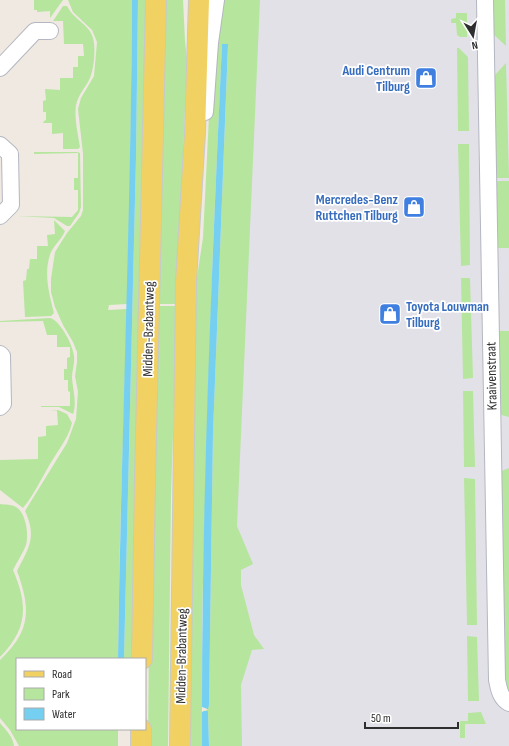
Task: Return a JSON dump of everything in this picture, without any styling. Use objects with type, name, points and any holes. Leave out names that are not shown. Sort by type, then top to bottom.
[{"type":"main road","name":"Midden-Brabantweg","points":[[142,658],[144,479],[156,0]]},
{"type":"main road","name":"Midden-Brabantweg","points":[[180,746],[186,289],[195,134],[199,0]]},
{"type":"main road","points":[[141,730],[141,746]]},
{"type":"street","name":"Midden-Brabantweg","points":[[195,134],[204,116],[210,43],[216,0]]},
{"type":"street","name":"Kraaivenstraat","points":[[485,0],[497,680],[500,693],[507,702]]},
{"type":"street","points":[[0,68],[35,31],[50,31]]},
{"type":"street","points":[[0,145],[10,154],[11,205],[0,216]]},
{"type":"street","points":[[0,354],[2,356],[3,404],[0,407]]},
{"type":"shaded area","points":[[238,0],[509,0],[509,746],[216,746]]},
{"type":"green space","points":[[34,0],[63,0],[50,18],[50,11],[37,12],[37,10],[34,10]]},
{"type":"green space","points":[[68,0],[132,0],[130,212],[127,304],[109,305],[108,310],[127,309],[118,658],[16,658],[16,730],[118,730],[118,746],[19,746],[10,730],[0,718],[0,660],[18,639],[23,629],[25,619],[25,597],[17,571],[28,549],[31,535],[29,520],[25,511],[67,443],[76,419],[78,392],[75,376],[77,352],[55,307],[51,292],[51,279],[55,252],[67,233],[81,216],[83,210],[83,154],[78,109],[81,98],[94,76],[97,42],[92,30],[73,12]]},
{"type":"green space","points":[[138,0],[149,0],[135,658],[124,658],[136,158]]},
{"type":"green space","points":[[163,0],[183,0],[187,60],[177,304],[156,304]]},
{"type":"green space","points":[[218,0],[260,0],[237,526],[253,564],[241,570],[241,585],[254,635],[264,649],[252,650],[241,685],[242,746],[209,746],[208,711],[204,711],[207,710],[205,708],[208,708],[209,705],[213,433],[228,45],[222,44],[207,432],[202,619],[202,746],[183,746],[193,303],[203,238],[209,116]]},
{"type":"green space","points":[[492,0],[505,0],[506,46],[492,33]]},
{"type":"green space","points":[[63,6],[67,6],[73,15],[89,29],[94,42],[91,76],[76,105],[76,121],[80,147],[78,149],[63,149],[63,133],[52,134],[52,123],[43,123],[46,120],[46,112],[43,112],[43,101],[46,100],[45,89],[60,90],[60,78],[73,78],[73,67],[78,67],[78,56],[84,56],[83,44],[64,44],[63,21],[53,21]]},
{"type":"green space","points":[[456,13],[467,13],[467,37],[460,37],[457,35],[456,23],[451,23],[451,19],[456,18]]},
{"type":"green space","points":[[457,48],[459,48],[468,57],[469,131],[458,131]]},
{"type":"green space","points":[[506,63],[509,178],[494,178],[493,77]]},
{"type":"green space","points":[[458,144],[469,144],[470,265],[461,266]]},
{"type":"green space","points":[[34,152],[80,153],[81,207],[79,213],[70,226],[67,226],[54,218],[17,216],[72,217],[78,210],[78,190],[74,190],[74,178],[78,178],[78,153],[34,154]]},
{"type":"green space","points":[[495,181],[509,181],[509,248],[496,248]]},
{"type":"green space","points":[[54,220],[65,231],[51,252],[47,267],[50,298],[54,313],[51,316],[25,317],[23,281],[26,280],[30,259],[37,259],[37,246],[48,246],[47,235],[55,234]]},
{"type":"green space","points":[[461,278],[470,278],[473,378],[463,379]]},
{"type":"green space","points":[[156,306],[177,306],[171,496],[168,746],[148,746]]},
{"type":"green space","points":[[50,318],[58,324],[69,340],[74,356],[72,378],[75,401],[73,414],[59,407],[41,407],[70,406],[70,392],[68,391],[68,380],[64,380],[64,369],[67,369],[67,358],[70,357],[70,347],[57,347],[57,335],[47,335],[43,321],[0,322]]},
{"type":"green space","points":[[497,331],[509,331],[509,417],[498,414]]},
{"type":"green space","points":[[463,391],[473,391],[475,467],[464,467]]},
{"type":"green space","points":[[57,410],[67,414],[72,423],[70,429],[34,492],[23,508],[0,490],[0,460],[38,459],[38,437],[46,436],[46,426],[58,425]]},
{"type":"green space","points":[[509,468],[509,691],[504,683],[499,472]]},
{"type":"green space","points":[[464,478],[475,479],[477,625],[467,625]]},
{"type":"green space","points":[[0,504],[12,505],[22,514],[26,524],[27,540],[22,554],[13,570],[21,594],[23,616],[16,637],[0,657]]},
{"type":"green space","points":[[467,636],[477,637],[479,701],[468,701]]},
{"type":"green space","points":[[481,712],[486,724],[465,724],[465,738],[460,738],[460,721],[468,721],[468,713]]},
{"type":"green space","points":[[0,723],[11,737],[14,746],[0,746]]},
{"type":"water","points":[[132,0],[138,0],[136,158],[124,658],[118,658],[130,165]]},
{"type":"water","points":[[222,44],[228,44],[213,433],[208,709],[202,707],[202,624],[211,293]]},
{"type":"water","points":[[208,711],[209,746],[202,746],[202,712]]},
{"type":"place","name":"Audi Centrum Tilburg","points":[[426,78]]},
{"type":"place","name":"Mercredes-Benz Ruttchen Tilburg","points":[[414,207]]},
{"type":"place","name":"Toyota Louwman Tilburg","points":[[390,314]]}]
